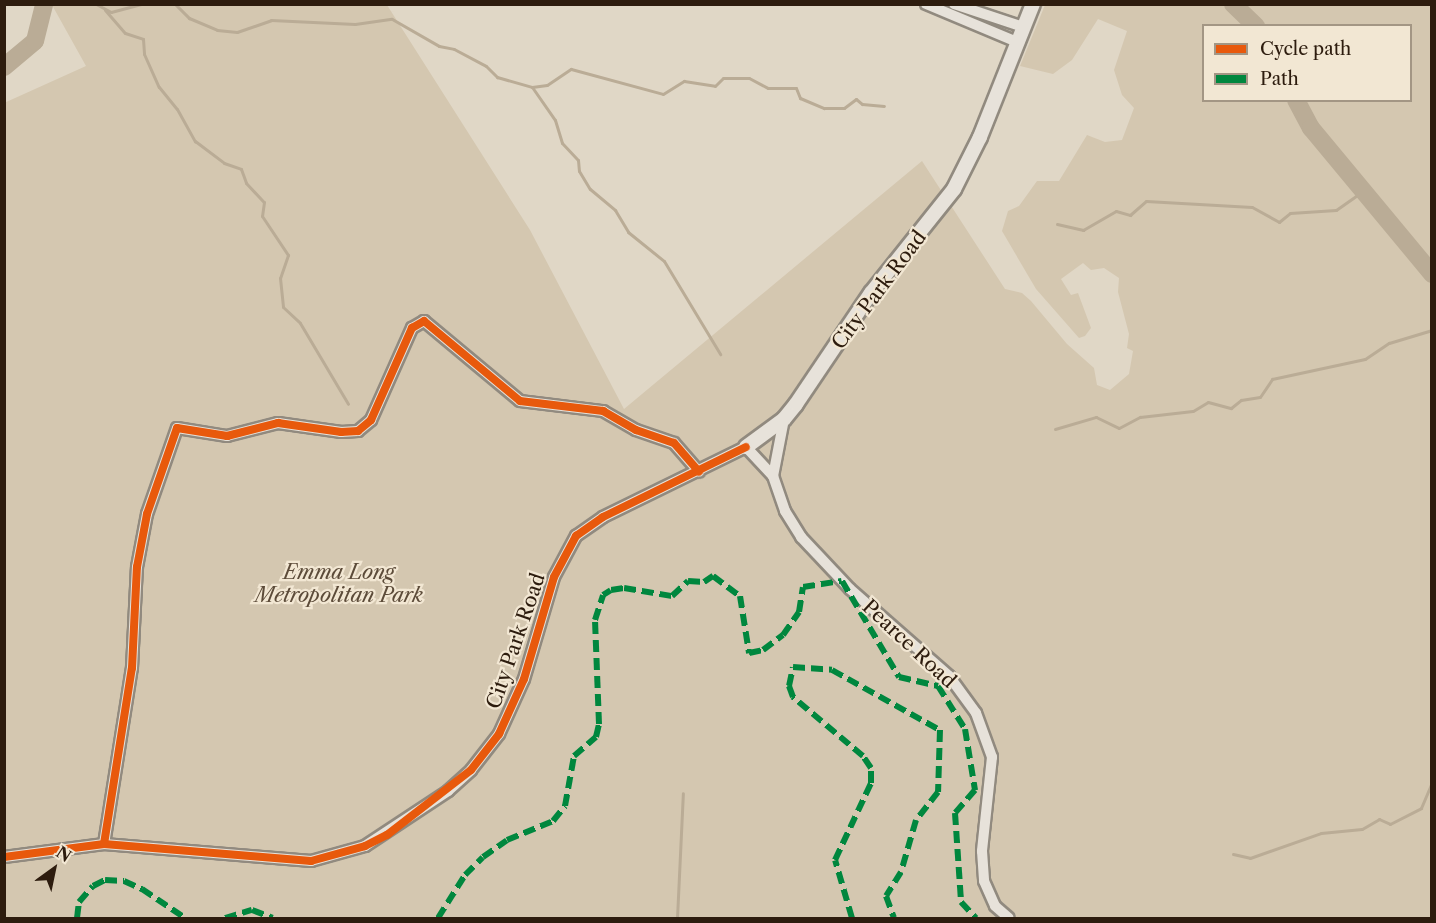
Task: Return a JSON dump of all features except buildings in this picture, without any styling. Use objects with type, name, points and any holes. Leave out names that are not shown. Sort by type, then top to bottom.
[{"type":"street","points":[[926,4],[1017,42]]},
{"type":"street","points":[[954,4],[1023,27]]},
{"type":"street","name":"City Park Road","points":[[4,857],[104,844],[311,861],[365,846],[387,834],[471,770],[500,734],[524,679],[554,577],[576,536],[603,517],[746,447],[784,419],[871,293],[954,189],[980,137],[1033,4]]},
{"type":"street","points":[[104,844],[132,668],[137,567],[147,514],[177,428],[227,436],[278,423],[341,432],[358,431],[370,420],[412,328],[424,321],[520,401],[603,411],[636,430],[674,442],[699,472]]},
{"type":"street","name":"Pearce Road","points":[[784,419],[773,476],[785,511],[801,537],[850,589],[949,676],[976,713],[992,757],[982,851],[984,881],[995,906],[1009,918]]},
{"type":"street","points":[[746,447],[773,476]]},
{"type":"green space","name":"Emma Long Metropolitan Park","points":[[52,5],[387,5],[530,230],[624,409],[922,161],[1005,289],[1022,293],[1031,301],[1067,344],[1094,368],[1097,385],[1110,390],[1129,374],[1133,351],[1127,348],[1129,334],[1118,292],[1119,278],[1104,268],[1091,270],[1083,263],[1061,279],[1071,295],[1078,293],[1091,328],[1085,336],[1079,338],[1036,289],[1002,231],[1008,211],[1019,206],[1037,181],[1059,181],[1087,135],[1105,142],[1122,140],[1134,108],[1122,95],[1114,70],[1127,31],[1098,19],[1072,60],[1053,74],[1020,66],[1045,5],[1431,5],[1431,918],[5,918],[4,103],[86,66]]},
{"type":"waterway","points":[[4,67],[35,41],[44,4]]},
{"type":"waterway","points":[[96,4],[111,12],[141,4]]},
{"type":"waterway","points":[[175,4],[189,18],[217,30],[237,32],[271,20],[355,24],[392,19],[439,46],[454,49],[486,66],[497,77],[532,87],[547,85],[571,69],[663,94],[684,81],[715,86],[723,78],[749,78],[768,88],[796,88],[800,98],[824,108],[844,108],[856,99],[862,104],[884,106]]},
{"type":"waterway","points":[[1233,4],[1254,24]]},
{"type":"waterway","points":[[105,10],[125,33],[143,39],[144,54],[159,87],[177,109],[195,141],[224,163],[241,169],[246,183],[264,202],[262,216],[288,255],[280,278],[283,307],[300,323],[348,404]]},
{"type":"waterway","points":[[532,87],[555,120],[562,143],[578,160],[579,171],[590,189],[615,210],[628,232],[664,261],[720,354]]},
{"type":"waterway","points":[[1297,102],[1311,128],[1432,274]]},
{"type":"waterway","points":[[1057,224],[1083,230],[1116,211],[1130,215],[1146,201],[1252,207],[1279,222],[1290,213],[1336,210],[1363,191]]},
{"type":"waterway","points":[[1055,429],[1096,417],[1119,428],[1140,417],[1193,411],[1208,402],[1231,408],[1241,400],[1260,397],[1272,379],[1365,359],[1389,343],[1432,330]]},
{"type":"waterway","points":[[1233,854],[1250,858],[1321,833],[1362,829],[1379,819],[1390,824],[1421,808],[1432,782]]},
{"type":"waterway","points":[[677,918],[683,793]]},
{"type":"marked path","points":[[438,918],[465,875],[483,857],[507,840],[553,821],[565,806],[574,756],[596,737],[599,724],[595,620],[603,595],[611,590],[624,588],[672,596],[688,581],[704,582],[713,576],[740,596],[749,653],[763,650],[783,635],[799,612],[803,587],[842,581],[899,677],[938,686],[965,729],[975,790],[955,813],[961,902],[976,918]]},
{"type":"marked path","points":[[852,918],[835,860],[871,783],[871,768],[863,756],[793,697],[789,686],[793,667],[832,670],[940,730],[938,792],[916,820],[901,872],[886,896],[894,918]]},
{"type":"marked path","points":[[77,918],[79,902],[93,886],[105,880],[124,881],[142,889],[185,918]]},
{"type":"marked path","points":[[225,918],[252,910],[273,918]]},
{"type":"cycle path","points":[[104,844],[132,668],[137,567],[147,514],[177,428],[227,436],[278,423],[341,432],[358,431],[371,420],[412,328],[424,321],[520,401],[603,411],[636,430],[674,443],[699,472]]},
{"type":"cycle path","points":[[4,857],[104,844],[311,861],[365,846],[387,835],[471,770],[499,734],[524,679],[554,577],[576,536],[603,517],[746,447]]}]
